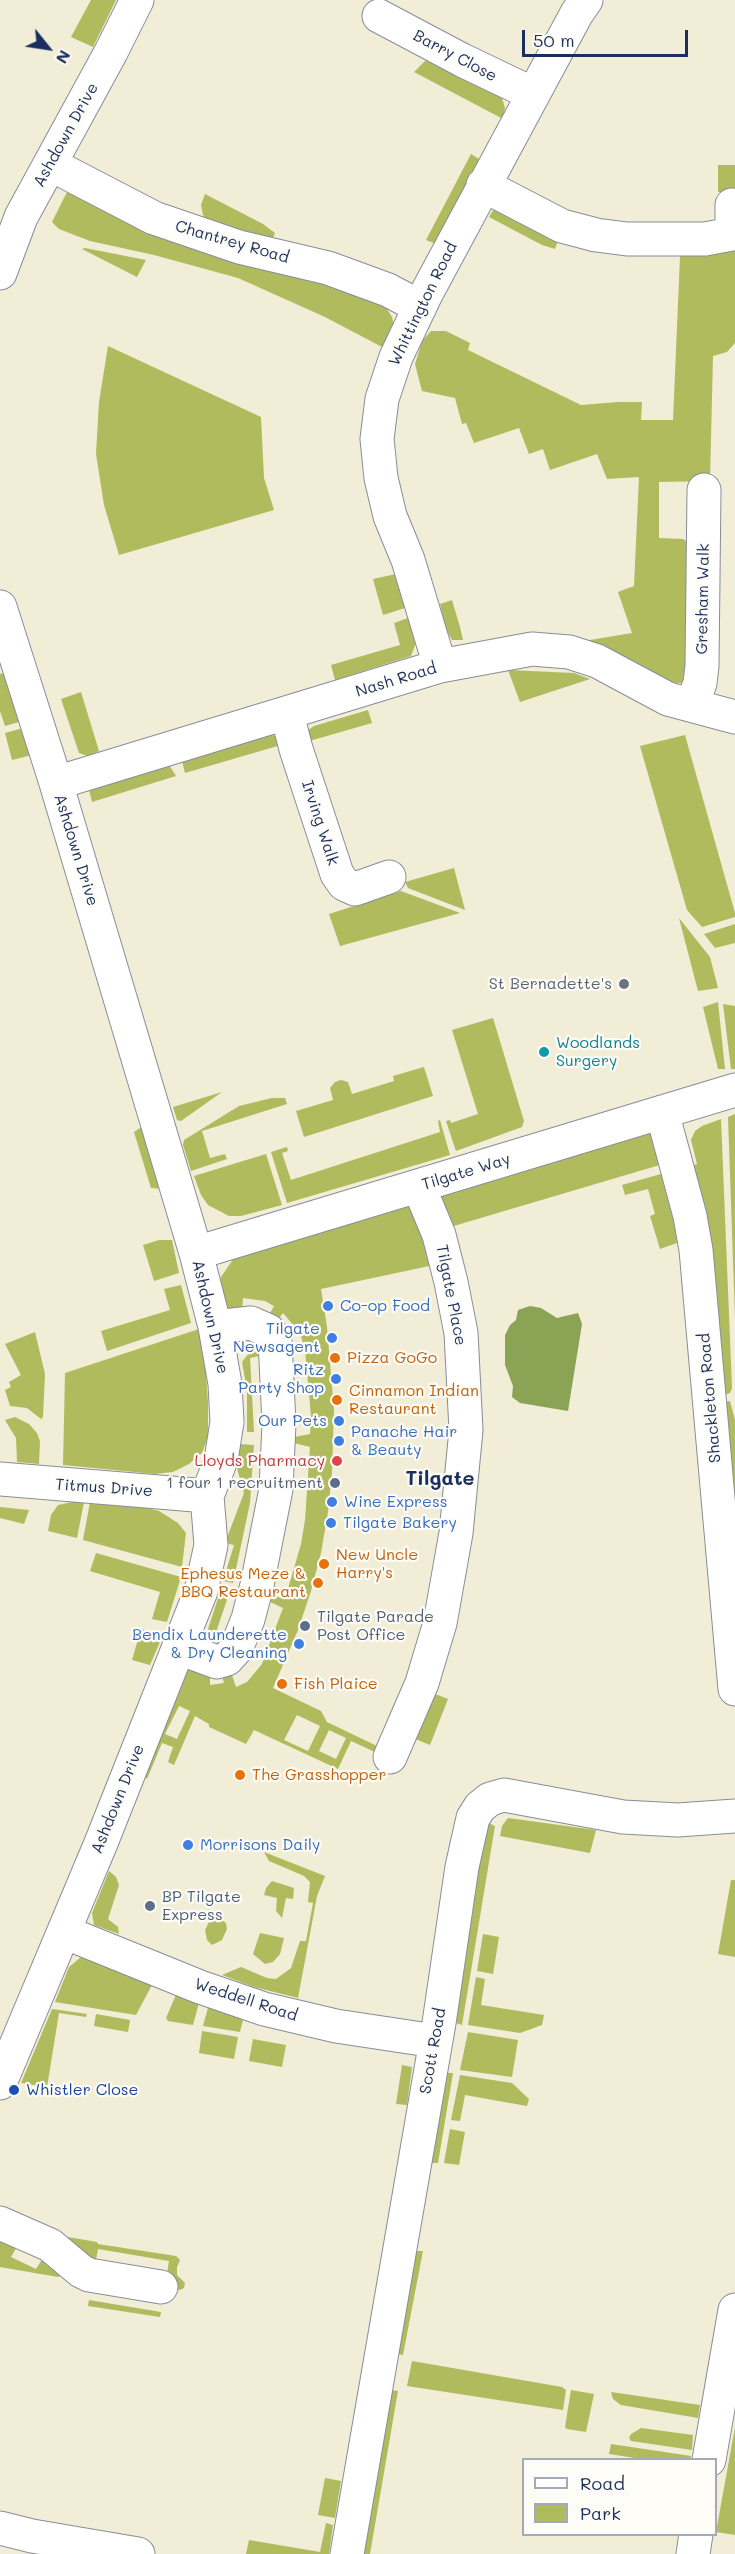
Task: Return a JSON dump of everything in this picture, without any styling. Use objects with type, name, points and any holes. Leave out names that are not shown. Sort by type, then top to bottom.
[{"type":"street","name":"Ashdown Drive","points":[[0,273],[21,217],[137,0]]},
{"type":"street","name":"Whittington Road","points":[[440,666],[408,560],[390,516],[381,478],[377,440],[378,419],[387,381],[420,307],[483,185],[586,0]]},
{"type":"street","name":"Barry Close","points":[[379,16],[533,94]]},
{"type":"street","name":"Chantrey Road","points":[[50,164],[154,218],[239,247],[328,268],[388,290],[420,307]]},
{"type":"street","points":[[483,185],[562,226],[596,235],[627,239],[705,239],[732,234],[732,205]]},
{"type":"street","name":"Gresham Walk","points":[[692,705],[698,690],[702,666],[704,490]]},
{"type":"street","name":"Ashdown Drive","points":[[0,607],[7,652],[56,783],[196,1253],[215,1327],[225,1384],[227,1422],[221,1460],[207,1496],[211,1545],[201,1591],[64,1932],[0,2081]]},
{"type":"street","name":"Nash Road","points":[[56,783],[440,666],[532,649],[569,652],[597,661],[668,699],[735,717]]},
{"type":"street","name":"Irving Walk","points":[[287,714],[337,874],[344,884],[355,889],[389,877]]},
{"type":"street","name":"Tilgate Way","points":[[196,1253],[735,1090]]},
{"type":"street","name":"Shackleton Road","points":[[662,1112],[685,1196],[696,1250],[735,1689]]},
{"type":"street","name":"Tilgate Place","points":[[390,1756],[422,1683],[440,1623],[456,1533],[466,1430],[460,1333],[451,1282],[439,1235],[419,1187]]},
{"type":"street","points":[[179,1648],[217,1662],[227,1659],[236,1649],[257,1585],[276,1489],[279,1424],[275,1340],[269,1331],[250,1323],[215,1327]]},
{"type":"street","name":"Titmus Drive","points":[[0,1479],[207,1496]]},
{"type":"street","name":"Scott Road","points":[[347,2554],[469,1832],[480,1807],[490,1799],[504,1795],[623,1817],[678,1820],[735,1816]]},
{"type":"street","name":"Weddell Road","points":[[64,1932],[200,1987],[264,2009],[336,2026],[435,2042]]},
{"type":"street","points":[[0,2223],[50,2245],[89,2275],[161,2287]]},
{"type":"street","points":[[709,2458],[735,2310]]},
{"type":"street","points":[[0,2528],[32,2536],[138,2554]]},
{"type":"street","points":[[693,2554],[696,2536]]},
{"type":"green space","points":[[91,0],[116,0],[93,47],[71,37]]},
{"type":"green space","points":[[437,58],[501,95],[505,108],[503,119],[414,72],[426,60]]},
{"type":"green space","points":[[471,154],[481,160],[436,244],[426,240]]},
{"type":"green space","points":[[718,165],[735,165],[735,192],[718,192]]},
{"type":"green space","points":[[67,192],[80,192],[257,260],[384,304],[392,317],[394,326],[384,348],[325,317],[238,278],[154,255],[90,241],[59,229],[52,222]]},
{"type":"green space","points":[[205,194],[263,224],[275,233],[273,238],[207,221],[201,205]]},
{"type":"green space","points":[[495,207],[560,235],[555,249],[542,245],[489,217]]},
{"type":"green space","points":[[735,248],[735,343],[727,352],[713,356],[710,481],[659,482],[659,538],[683,539],[692,545],[694,554],[684,683],[676,683],[578,642],[632,633],[618,592],[634,586],[639,477],[607,479],[597,454],[550,470],[543,449],[529,454],[519,428],[474,443],[466,423],[462,424],[455,398],[422,391],[415,364],[422,341],[431,331],[446,331],[470,343],[468,350],[581,405],[642,402],[641,420],[673,420],[680,257],[683,250]]},
{"type":"green space","points":[[82,249],[146,260],[137,277]]},
{"type":"green space","points":[[108,346],[261,417],[264,478],[274,510],[119,555],[104,505],[96,454],[99,402]]},
{"type":"green space","points":[[396,574],[405,608],[383,615],[373,579]]},
{"type":"green space","points":[[452,600],[463,640],[452,640],[446,629],[440,604]]},
{"type":"green space","points":[[408,618],[416,643],[411,656],[335,680],[331,665],[400,645],[394,623]]},
{"type":"green space","points":[[508,670],[574,673],[590,679],[520,702]]},
{"type":"green space","points":[[4,673],[10,684],[19,722],[5,726],[0,711],[0,674]]},
{"type":"green space","points":[[81,692],[99,751],[88,756],[79,753],[61,699]]},
{"type":"green space","points":[[368,710],[372,723],[306,742],[307,731],[314,726]]},
{"type":"green space","points":[[23,728],[32,755],[12,760],[5,733]]},
{"type":"green space","points":[[268,732],[276,737],[281,745],[185,773],[182,761]]},
{"type":"green space","points":[[685,735],[735,913],[735,917],[702,927],[687,910],[640,746]]},
{"type":"green space","points":[[168,763],[176,776],[92,802],[88,785]]},
{"type":"green space","points":[[454,868],[465,910],[408,888],[405,882]]},
{"type":"green space","points":[[401,891],[460,913],[340,946],[329,914]]},
{"type":"green space","points":[[679,918],[710,957],[718,988],[698,991]]},
{"type":"green space","points":[[735,924],[735,943],[715,948],[704,934]]},
{"type":"green space","points":[[718,1002],[725,1069],[718,1069],[703,1007]]},
{"type":"green space","points":[[723,1004],[735,1006],[735,1069],[731,1069]]},
{"type":"green space","points":[[493,1018],[524,1121],[522,1127],[456,1151],[446,1121],[450,1120],[451,1123],[478,1114],[452,1030]]},
{"type":"green space","points":[[424,1067],[433,1096],[304,1137],[296,1111],[333,1100],[330,1088],[335,1082],[341,1080],[348,1082],[352,1094],[394,1081],[393,1076]]},
{"type":"green space","points":[[222,1092],[181,1121],[177,1120],[173,1107]]},
{"type":"green space","points":[[272,1098],[285,1098],[287,1104],[202,1131],[210,1158],[225,1154],[227,1159],[191,1171],[183,1145],[184,1140],[239,1106]]},
{"type":"green space","points":[[735,1114],[735,1318],[728,1117]]},
{"type":"green space","points":[[721,1119],[732,1388],[730,1393],[724,1395],[689,1167],[697,1164],[691,1140],[695,1131]]},
{"type":"green space","points":[[440,1120],[450,1155],[287,1203],[271,1152],[287,1147],[288,1151],[282,1153],[291,1180],[440,1132],[438,1121]]},
{"type":"green space","points":[[144,1128],[163,1189],[151,1188],[134,1132]]},
{"type":"green space","points":[[638,1132],[658,1137],[663,1164],[447,1228],[440,1197],[446,1191]]},
{"type":"green space","points":[[266,1154],[282,1205],[241,1216],[229,1216],[208,1205],[201,1195],[194,1176]]},
{"type":"green space","points":[[661,1174],[677,1243],[660,1249],[650,1216],[655,1214],[648,1189],[625,1195],[622,1185]]},
{"type":"green space","points":[[408,1204],[421,1211],[434,1265],[321,1289],[327,1327],[334,1410],[328,1512],[311,1591],[298,1630],[273,1688],[321,1711],[327,1722],[379,1747],[377,1753],[351,1741],[338,1769],[254,1730],[246,1744],[209,1727],[209,1724],[195,1716],[174,1765],[168,1762],[173,1747],[162,1743],[147,1779],[143,1773],[187,1663],[210,1672],[210,1685],[224,1683],[221,1672],[230,1669],[236,1687],[247,1682],[262,1664],[283,1608],[268,1601],[270,1595],[285,1599],[301,1544],[310,1447],[294,1443],[294,1437],[310,1434],[311,1416],[305,1350],[300,1333],[283,1313],[275,1324],[267,1319],[274,1306],[265,1301],[243,1298],[242,1311],[228,1310],[219,1289],[221,1277],[234,1258]],"holes":[[[179,1706],[190,1711],[177,1739],[165,1734]],[[297,1715],[320,1726],[308,1751],[284,1740]],[[329,1730],[346,1738],[336,1759],[319,1751]]]},
{"type":"green space","points":[[159,1240],[172,1240],[179,1273],[154,1281],[143,1245]]},
{"type":"green space","points":[[181,1285],[191,1323],[107,1351],[101,1331],[170,1310],[164,1289]]},
{"type":"green space","points":[[530,1306],[541,1308],[557,1318],[578,1313],[582,1324],[568,1411],[520,1403],[512,1397],[513,1386],[505,1365],[505,1335],[510,1325],[516,1320],[518,1310]]},
{"type":"green space","points":[[199,1329],[205,1359],[208,1402],[208,1437],[202,1453],[189,1464],[173,1472],[155,1474],[63,1465],[65,1373]]},
{"type":"green space","points":[[35,1332],[45,1374],[43,1417],[41,1419],[27,1408],[10,1406],[5,1390],[11,1387],[9,1382],[21,1375],[5,1344]]},
{"type":"green space","points":[[261,1338],[269,1354],[250,1358],[254,1432],[247,1432],[247,1390],[242,1362]]},
{"type":"green space","points":[[730,1401],[735,1420],[735,1570],[723,1402]]},
{"type":"green space","points":[[15,1417],[29,1424],[37,1433],[40,1441],[39,1464],[17,1462],[16,1438],[5,1420]]},
{"type":"green space","points":[[238,1444],[254,1445],[250,1503],[233,1583],[223,1581],[234,1545],[225,1543],[244,1493],[236,1465]]},
{"type":"green space","points":[[84,1502],[77,1538],[48,1531],[51,1515],[58,1505]]},
{"type":"green space","points":[[90,1502],[131,1504],[159,1511],[178,1523],[186,1533],[182,1567],[83,1540]]},
{"type":"green space","points":[[0,1507],[29,1510],[24,1524],[0,1518]]},
{"type":"green space","points":[[96,1553],[181,1577],[167,1622],[152,1619],[160,1592],[90,1571]]},
{"type":"green space","points":[[220,1592],[229,1594],[217,1629],[236,1638],[224,1653],[208,1629]]},
{"type":"green space","points":[[141,1629],[163,1635],[150,1665],[132,1660]]},
{"type":"green space","points":[[430,1692],[448,1699],[430,1745],[413,1738]]},
{"type":"green space","points":[[508,1818],[596,1830],[590,1853],[500,1836],[502,1826]]},
{"type":"green space","points":[[487,1822],[495,1826],[462,2025],[456,2023],[458,2007],[452,1991]]},
{"type":"green space","points":[[264,1852],[325,1876],[317,1896],[298,1998],[254,1987],[222,1975],[241,1967],[267,1978],[276,1979],[291,1968],[300,1941],[306,1941],[313,1903],[308,1902],[310,1882],[304,1876],[269,1861]]},
{"type":"green space","points":[[109,1871],[116,1877],[119,1885],[108,1919],[118,1927],[119,1934],[94,1925],[92,1913]]},
{"type":"green space","points":[[731,1880],[735,1880],[735,1957],[718,1954]]},
{"type":"green space","points":[[272,1881],[294,1888],[293,1899],[286,1898],[282,1918],[276,1911],[277,1898],[264,1895]]},
{"type":"green space","points":[[218,1917],[226,1923],[227,1929],[222,1940],[212,1945],[207,1940],[205,1930],[209,1922]]},
{"type":"green space","points":[[260,1933],[284,1938],[280,1954],[273,1962],[265,1964],[253,1954]]},
{"type":"green space","points":[[483,1934],[499,1937],[493,1974],[477,1971]]},
{"type":"green space","points":[[87,1952],[152,1985],[136,2015],[55,2002],[69,1967]]},
{"type":"green space","points":[[476,1977],[485,1979],[481,2005],[544,2015],[542,2025],[520,2033],[468,2025]]},
{"type":"green space","points":[[178,1990],[200,1999],[193,2025],[168,2021],[166,2018]]},
{"type":"green space","points":[[209,2004],[244,2016],[240,2032],[203,2026]]},
{"type":"green space","points":[[52,2009],[87,2014],[86,2017],[59,2013],[47,2087],[21,2083]]},
{"type":"green space","points":[[96,2014],[130,2020],[128,2032],[94,2026]]},
{"type":"green space","points":[[202,2031],[238,2037],[234,2059],[199,2053]]},
{"type":"green space","points":[[468,2032],[518,2040],[512,2077],[460,2070]]},
{"type":"green space","points":[[253,2039],[286,2045],[282,2067],[249,2061]]},
{"type":"green space","points":[[402,2065],[412,2067],[407,2105],[396,2104]]},
{"type":"green space","points":[[447,2073],[453,2073],[438,2163],[429,2163]]},
{"type":"green space","points":[[460,2075],[512,2083],[529,2099],[527,2106],[465,2095],[460,2121],[451,2120]]},
{"type":"green space","points":[[450,2129],[465,2132],[459,2165],[444,2163]]},
{"type":"green space","points":[[0,2230],[21,2240],[11,2257],[36,2269],[46,2253],[63,2275],[58,2277],[0,2267]]},
{"type":"green space","points":[[62,2236],[176,2256],[180,2260],[177,2275],[185,2283],[184,2288],[180,2290],[165,2287],[169,2261],[98,2249],[95,2265]]},
{"type":"green space","points":[[408,2251],[423,2251],[403,2355],[390,2353]]},
{"type":"green space","points":[[89,2300],[161,2312],[160,2317],[88,2306]]},
{"type":"green space","points":[[412,2361],[562,2387],[566,2390],[563,2410],[407,2386]]},
{"type":"green space","points":[[384,2389],[398,2391],[370,2554],[356,2554]]},
{"type":"green space","points":[[571,2390],[594,2394],[586,2432],[565,2427]]},
{"type":"green space","points":[[611,2392],[700,2405],[698,2418],[621,2405],[613,2399]]},
{"type":"green space","points":[[735,2427],[735,2535],[717,2532]]},
{"type":"green space","points":[[641,2428],[693,2435],[692,2450],[631,2441],[629,2438],[631,2434]]},
{"type":"green space","points":[[611,2444],[691,2456],[690,2458],[635,2458],[609,2454]]},
{"type":"green space","points":[[325,2478],[341,2481],[335,2518],[318,2515]]},
{"type":"green space","points":[[326,2523],[333,2525],[329,2554],[246,2554],[249,2540],[320,2552]]},
{"type":"place","name":"St Bernadette's","points":[[624,984]]},
{"type":"place","name":"Woodlands Surgery","points":[[544,1052]]},
{"type":"place","name":"Co-op Food","points":[[328,1306]]},
{"type":"place","name":"Tilgate Newsagent","points":[[332,1338]]},
{"type":"place","name":"Pizza GoGo","points":[[335,1358]]},
{"type":"place","name":"Ritz Party Shop","points":[[336,1379]]},
{"type":"place","name":"Cinnamon Indian Restaurant","points":[[337,1400]]},
{"type":"place","name":"Our Pets","points":[[339,1421]]},
{"type":"place","name":"Panache Hair & Beauty","points":[[339,1441]]},
{"type":"place","name":"Lloyds Pharmacy","points":[[337,1461]]},
{"type":"place","name":"1 four 1 recruitment","points":[[335,1483]]},
{"type":"place","name":"Wine Express","points":[[332,1502]]},
{"type":"place","name":"Tilgate Bakery","points":[[331,1523]]},
{"type":"place","name":"New Uncle Harry's","points":[[324,1564]]},
{"type":"place","name":"Ephesus Meze & BBQ Restaurant","points":[[318,1583]]},
{"type":"place","name":"Tilgate Parade Post Office","points":[[305,1626]]},
{"type":"place","name":"Bendix Launderette & Dry Cleaning","points":[[299,1644]]},
{"type":"place","name":"Fish Plaice","points":[[282,1684]]},
{"type":"place","name":"The Grasshopper","points":[[240,1775]]},
{"type":"place","name":"Morrisons Daily","points":[[188,1845]]},
{"type":"place","name":"BP Tilgate Express","points":[[150,1906]]},
{"type":"place","name":"Whistler Close","points":[[14,2090]]},
{"type":"district","name":"Tilgate","points":[[440,1479]]}]
